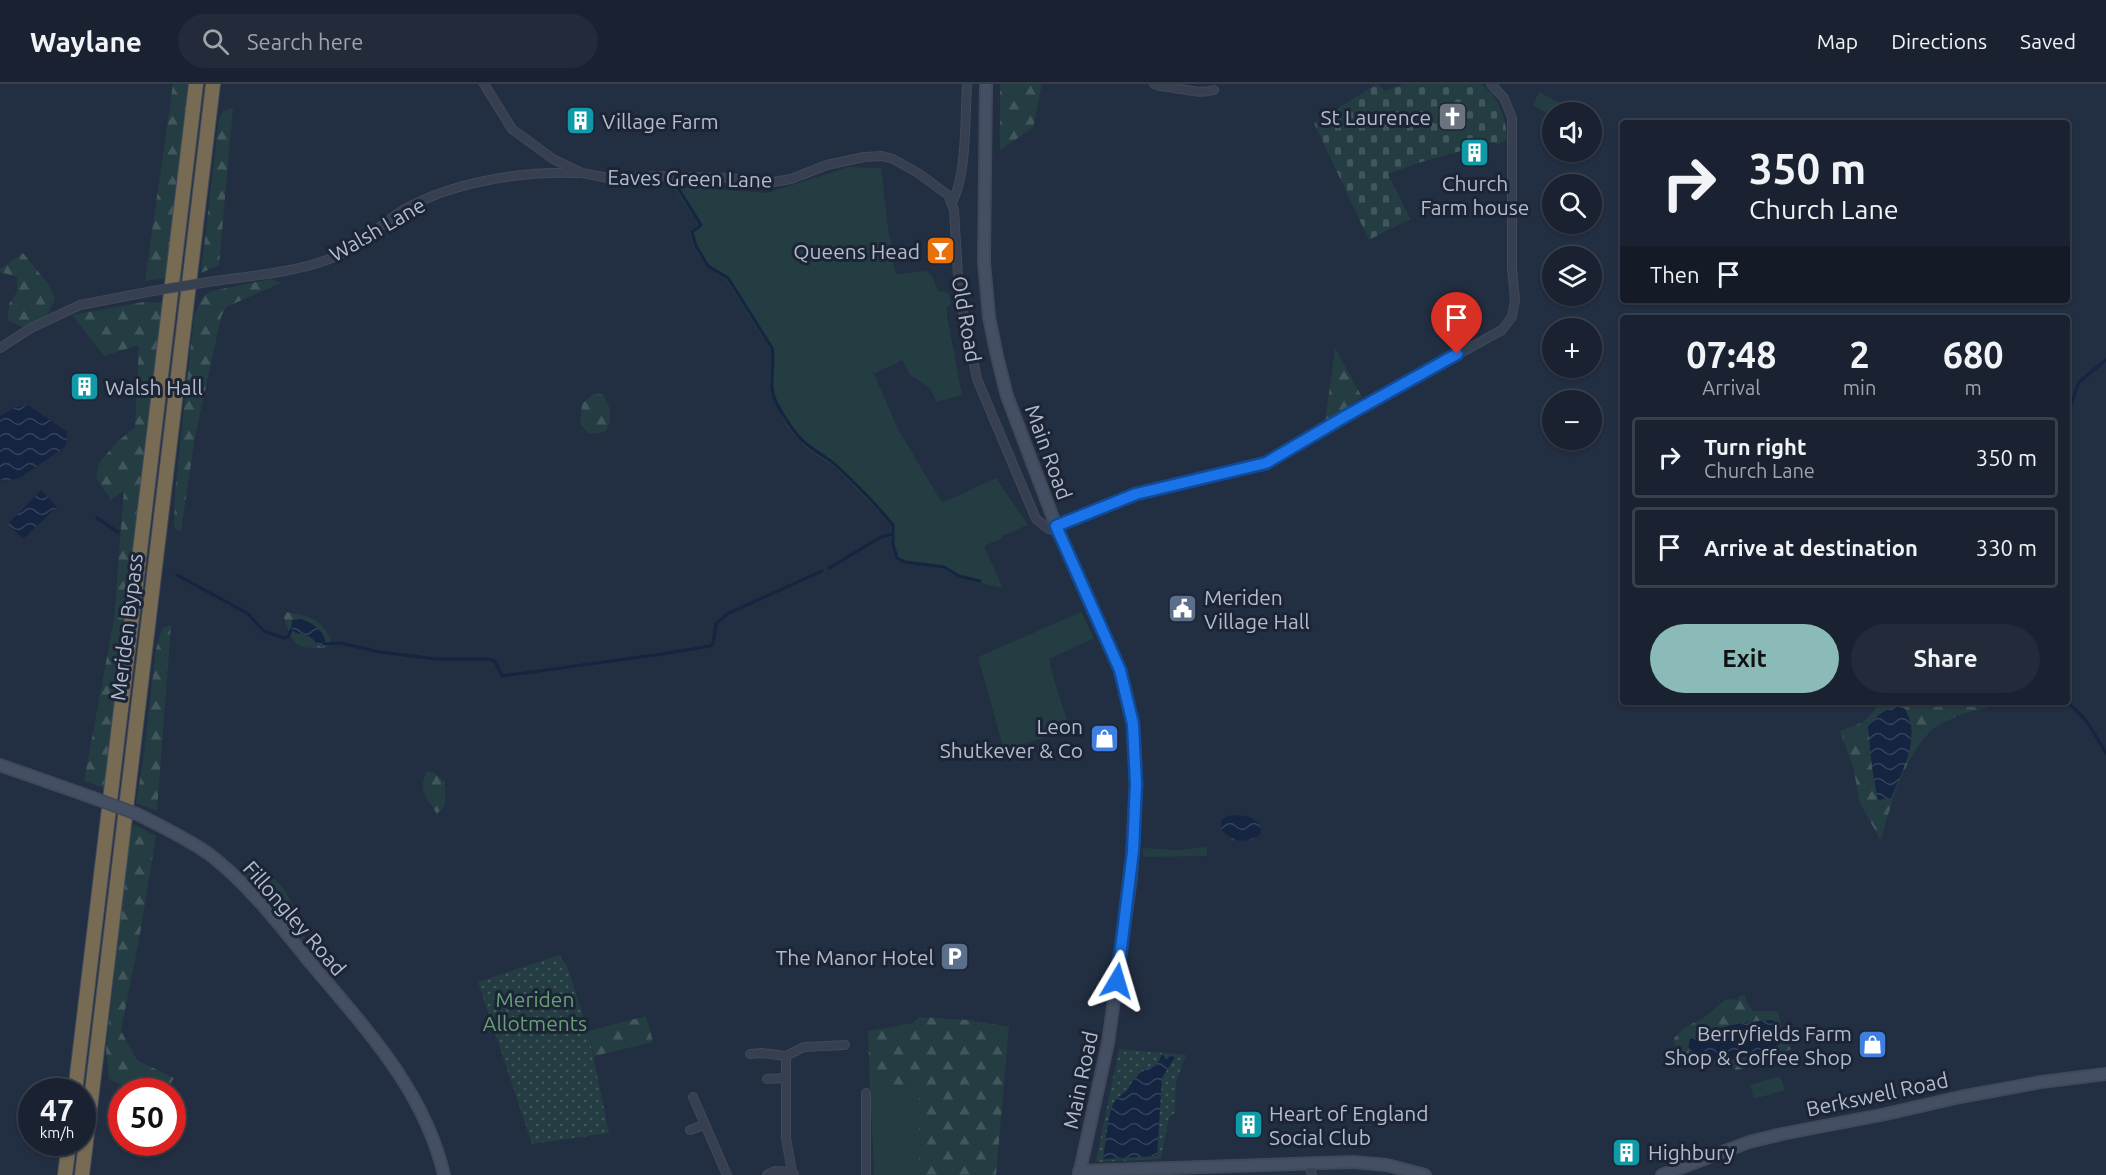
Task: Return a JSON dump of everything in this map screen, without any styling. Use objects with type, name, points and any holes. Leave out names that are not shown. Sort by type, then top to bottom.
[{"type":"highway","name":"Meriden Bypass","points":[[77,1078],[196,84]]},
{"type":"highway","name":"Meriden Bypass","points":[[82,1175],[213,84]]},
{"type":"highway","points":[[65,1175],[67,1156]]},
{"type":"main road","name":"Main Road","points":[[986,84],[984,262],[989,317],[1007,396],[1057,529],[1120,670],[1133,724],[1135,756],[1133,851],[1113,1009],[1100,1084],[1079,1173]]},
{"type":"main road","name":"Fillongley Road","points":[[0,765],[137,814],[209,854],[238,879],[276,921],[402,1078],[429,1126],[439,1152],[444,1175]]},
{"type":"main road","name":"Berkswell Road","points":[[1662,1175],[1749,1142],[1782,1134],[1994,1090],[2106,1074]]},
{"type":"main road","points":[[1079,1173],[1311,1169],[1370,1163],[1425,1175]]},
{"type":"street","name":"Eaves Green Lane","points":[[484,84],[512,129],[553,159],[582,173],[608,178],[656,176],[730,178],[767,183],[791,179],[827,165],[864,157],[882,156],[918,172],[948,195],[952,202]]},
{"type":"street","name":"Old Road","points":[[967,84],[962,165],[958,192],[952,202],[956,224],[959,292],[977,379],[1036,519],[1049,529],[1057,529]]},
{"type":"street","points":[[1154,84],[1158,87],[1191,92],[1203,93],[1214,90]]},
{"type":"street","points":[[1057,529],[1136,494],[1266,463],[1502,330],[1507,325],[1512,317],[1515,300],[1512,268],[1512,118],[1504,98],[1491,84]]},
{"type":"street","points":[[546,172],[553,159]]},
{"type":"street","name":"Walsh Lane","points":[[0,348],[31,328],[80,305],[305,266],[341,254],[405,209],[438,195],[494,179],[546,172],[582,173]]},
{"type":"street","points":[[750,1054],[786,1056],[804,1047],[845,1045]]},
{"type":"street","points":[[767,1175],[775,1171],[793,1173],[786,1138],[786,1056]]},
{"type":"street","points":[[767,1079],[785,1078]]},
{"type":"street","points":[[866,1093],[866,1175]]},
{"type":"street","points":[[693,1097],[727,1175]]},
{"type":"street","points":[[690,1130],[704,1125]]},
{"type":"green space","points":[[173,84],[189,84],[165,278],[145,281]]},
{"type":"green space","points":[[1000,84],[1042,84],[1033,128],[1000,150]]},
{"type":"green space","points":[[1377,84],[1385,91],[1404,84],[1481,84],[1497,101],[1505,123],[1507,139],[1499,144],[1493,142],[1388,174],[1410,219],[1369,240],[1314,123]]},
{"type":"green space","points":[[1539,92],[1558,102],[1542,102],[1542,110],[1533,105]]},
{"type":"green space","points":[[233,108],[219,265],[201,273],[219,118],[223,111]]},
{"type":"green space","points":[[849,167],[881,168],[889,236],[896,256],[892,259],[896,274],[927,271],[932,276],[938,291],[949,293],[951,305],[947,307],[947,316],[962,395],[937,402],[929,387],[910,375],[902,360],[874,374],[898,429],[942,503],[996,478],[1028,525],[984,546],[1003,588],[959,578],[943,569],[905,563],[896,558],[890,536],[891,524],[837,469],[806,448],[787,427],[775,402],[769,382],[772,358],[770,349],[726,280],[707,267],[694,248],[690,232],[698,224],[673,186],[767,193]]},
{"type":"green space","points":[[23,253],[49,285],[55,299],[46,317],[22,327],[8,320],[9,304],[17,292],[17,277],[0,272],[0,269]]},
{"type":"green space","points":[[271,279],[281,283],[226,307],[221,317],[195,437],[181,531],[174,528],[175,492],[194,316],[203,296],[212,291]]},
{"type":"green space","points":[[144,302],[163,303],[104,788],[84,781],[114,619],[124,490],[111,500],[96,478],[99,463],[116,443],[135,427],[139,345],[104,356],[72,315]]},
{"type":"green space","points":[[1335,348],[1362,397],[1325,422]]},
{"type":"green space","points":[[593,394],[602,394],[608,403],[610,422],[605,432],[589,434],[580,424],[582,404]]},
{"type":"green space","points":[[286,612],[318,622],[331,639],[328,647],[303,647],[294,641],[284,618]]},
{"type":"green space","points":[[1081,612],[1094,638],[1049,659],[1070,730],[1004,750],[978,657]]},
{"type":"green space","points":[[171,625],[157,811],[136,803],[156,649],[162,628]]},
{"type":"green space","points":[[1880,705],[1996,705],[1953,718],[1935,728],[1923,740],[1906,766],[1881,841],[1859,801],[1854,770],[1840,731],[1863,722]]},
{"type":"green space","points":[[427,771],[435,773],[445,782],[445,805],[437,814],[424,794],[423,784]]},
{"type":"green space","points":[[133,824],[156,836],[121,1031],[137,1060],[174,1078],[109,1078],[106,1050],[128,849]]},
{"type":"green space","points":[[1207,847],[1207,856],[1143,857],[1143,848],[1179,850]]},
{"type":"green space","points":[[254,867],[266,872],[284,890],[296,913],[308,950],[283,913],[246,877]]},
{"type":"green space","name":"Meriden Allotments","points":[[559,955],[567,966],[588,1031],[609,1133],[532,1144],[478,982]]},
{"type":"green space","points":[[1745,995],[1753,1011],[1778,1011],[1784,1037],[1791,1049],[1736,1071],[1730,1064],[1693,1066],[1680,1060],[1674,1038],[1684,1028],[1703,1018],[1725,1000],[1736,1001],[1738,997]]},
{"type":"green space","points":[[646,1016],[653,1042],[594,1056],[588,1031]]},
{"type":"green space","points":[[919,1017],[969,1020],[1009,1027],[996,1175],[919,1175],[919,1085],[870,1086],[868,1031],[913,1023]]},
{"type":"green space","points":[[1119,1049],[1186,1055],[1176,1082],[1175,1113],[1169,1117],[1161,1159],[1096,1161]]},
{"type":"green space","points":[[1780,1076],[1785,1090],[1754,1099],[1750,1085]]},
{"type":"green space","points":[[919,1085],[919,1175],[874,1175],[870,1086]]},
{"type":"water","points":[[28,405],[67,432],[66,446],[20,478],[3,481],[0,478],[0,416],[14,408]]},
{"type":"water","points":[[41,490],[57,507],[23,539],[8,524]]},
{"type":"water","points":[[301,619],[317,628],[326,644],[322,647],[310,637],[291,630],[292,620]]},
{"type":"water","points":[[1896,707],[1904,708],[1909,719],[1912,730],[1909,753],[1891,798],[1878,800],[1868,727],[1880,714]]},
{"type":"water","points":[[1229,816],[1250,817],[1259,823],[1261,833],[1258,836],[1248,840],[1232,840],[1221,829],[1221,820]]},
{"type":"water","points":[[1770,1020],[1778,1022],[1780,1044],[1760,1052],[1725,1060],[1702,1060],[1692,1057],[1688,1049],[1690,1039],[1710,1031]]},
{"type":"water","points":[[1162,1054],[1166,1059],[1171,1056],[1175,1057],[1162,1078],[1157,1156],[1103,1159],[1113,1104],[1140,1073],[1157,1065]]},
{"type":"waterway","points":[[678,188],[701,225],[692,232],[696,246],[708,266],[728,278],[772,348],[773,395],[795,432],[804,442],[839,468],[893,525],[893,544],[897,558],[905,562],[944,567],[959,576],[980,581]]},
{"type":"waterway","points":[[2070,408],[2079,382],[2106,360]]},
{"type":"waterway","points":[[97,518],[118,532]]},
{"type":"waterway","points":[[829,568],[881,537],[892,534]]},
{"type":"waterway","points":[[326,644],[340,643],[380,652],[436,659],[489,659],[495,661],[502,676],[662,654],[710,646],[713,644],[716,624],[727,614],[822,571]]},
{"type":"waterway","points":[[177,575],[247,613],[264,631],[284,638],[288,637],[291,630]]},
{"type":"waterway","points":[[2070,705],[2084,719],[2106,753]]},
{"type":"place","name":"St Laurence","points":[[1452,117]]},
{"type":"place","name":"Village Farm","points":[[581,121]]},
{"type":"place","name":"Church Farm house","points":[[1475,152]]},
{"type":"place","name":"Queens Head","points":[[941,251]]},
{"type":"place","name":"Walsh Hall","points":[[84,387]]},
{"type":"place","name":"Meriden Village Hall","points":[[1183,609]]},
{"type":"place","name":"Leon Shutkever & Co","points":[[1104,738]]},
{"type":"place","name":"The Manor Hotel","points":[[955,957]]},
{"type":"place","name":"Berryfields Farm Shop & Coffee Shop","points":[[1873,1045]]},
{"type":"place","name":"Heart of England Social Club","points":[[1248,1125]]},
{"type":"place","name":"Highbury","points":[[1627,1152]]},
{"type":"route","points":[[1117,981],[1133,851],[1136,784],[1133,724],[1120,670],[1056,526],[1136,494],[1266,463],[1457,354]]}]
